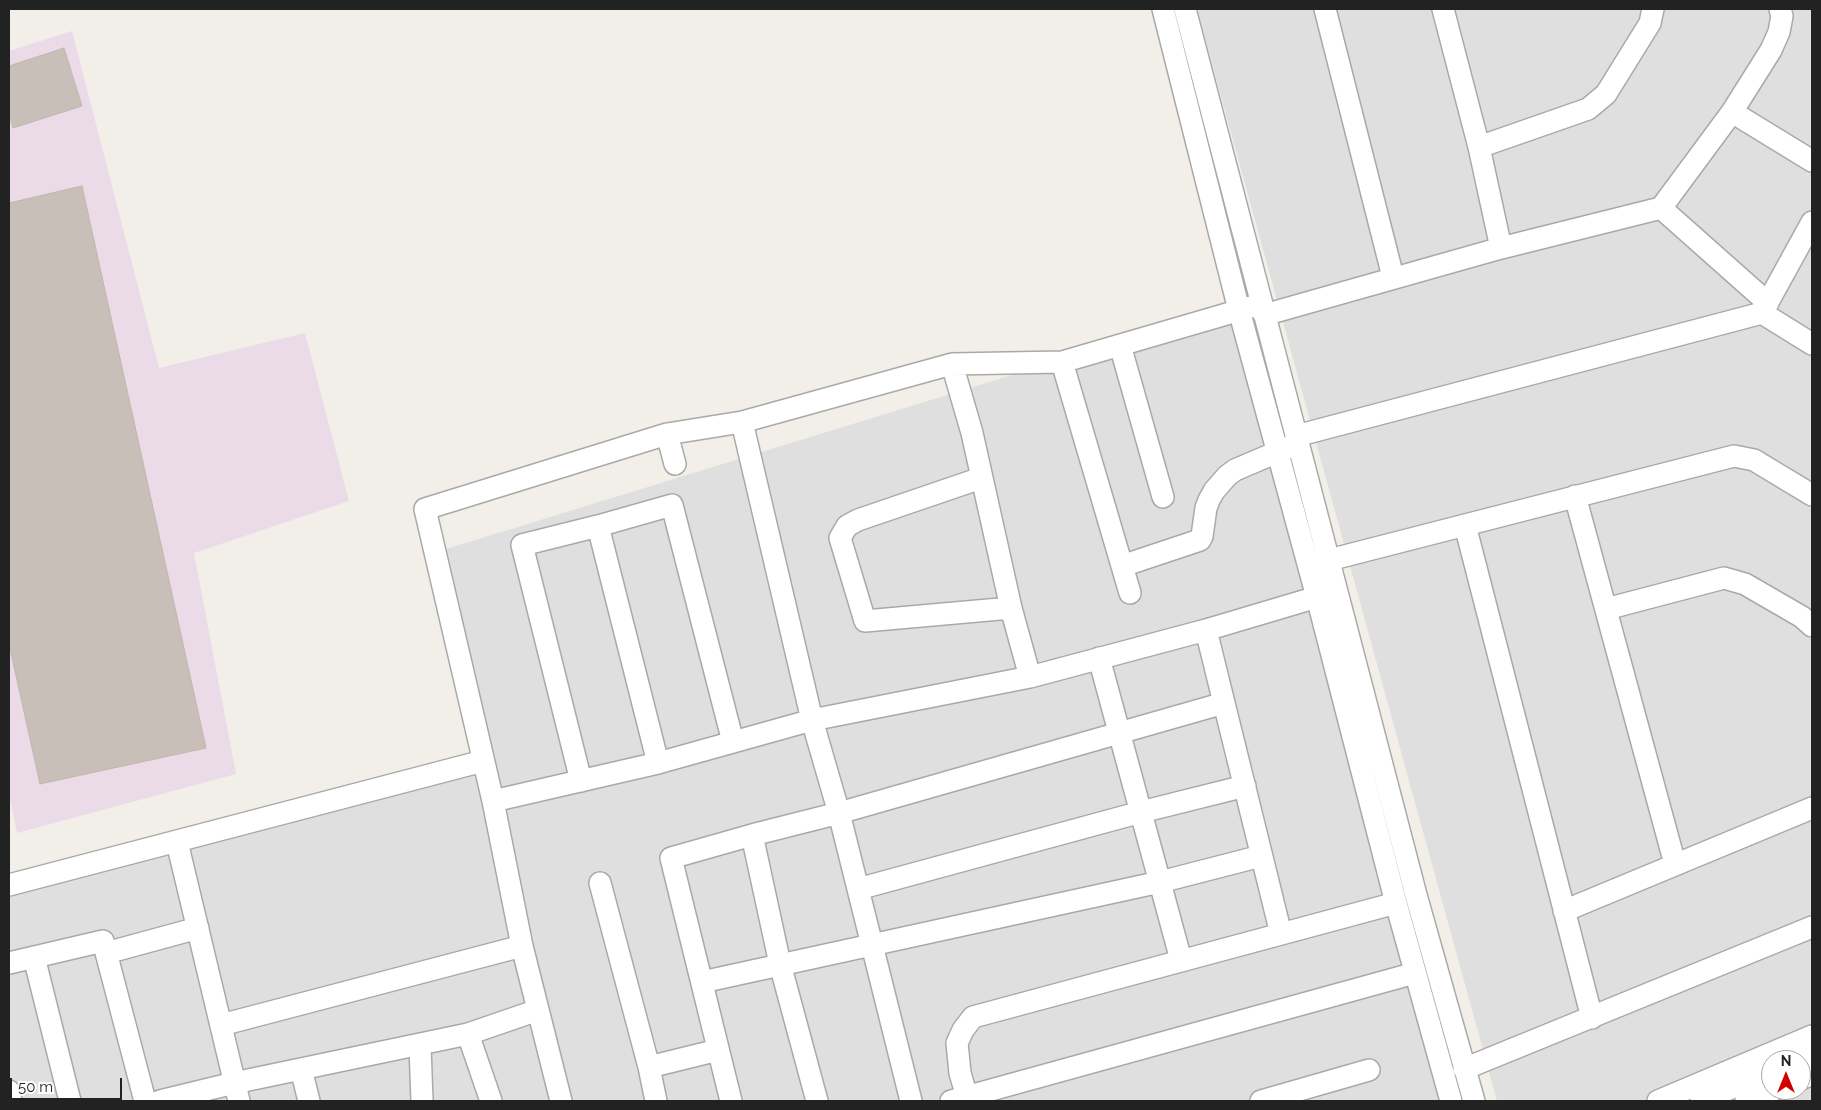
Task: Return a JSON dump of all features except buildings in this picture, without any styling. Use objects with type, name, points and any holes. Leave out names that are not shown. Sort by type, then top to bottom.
[{"type":"street","points":[[1163,9],[1276,451],[1317,597],[1396,903],[1451,1101]]},
{"type":"street","points":[[1185,9],[1416,895],[1474,1101]]},
{"type":"street","points":[[1325,9],[1393,277]]},
{"type":"street","points":[[1443,9],[1479,147],[1500,248]]},
{"type":"street","points":[[1479,147],[1588,109],[1606,94],[1650,23],[1653,9]]},
{"type":"street","points":[[561,1101],[522,946],[493,801],[425,509],[667,434],[742,422],[952,364],[1062,362],[1239,310],[1262,309],[1661,208],[1732,112],[1771,50],[1779,32],[1782,16],[1780,9]]},
{"type":"street","points":[[1732,112],[1812,161]]},
{"type":"street","points":[[1661,208],[1765,308],[1812,344]]},
{"type":"street","points":[[1122,566],[1200,540],[1206,508],[1214,491],[1227,476],[1235,470],[1297,440],[1765,308],[1812,222]]},
{"type":"street","points":[[1219,231],[1241,225]]},
{"type":"street","points":[[1120,345],[1163,497]]},
{"type":"street","points":[[1062,362],[1130,593]]},
{"type":"street","points":[[952,364],[972,433],[1011,608],[1030,676]]},
{"type":"street","points":[[742,422],[812,720],[839,813],[911,1101]]},
{"type":"street","points":[[667,434],[675,464]]},
{"type":"street","points":[[1329,560],[1734,456],[1754,460],[1812,495]]},
{"type":"street","points":[[981,478],[858,520],[846,526],[840,538],[866,620],[1011,608]]},
{"type":"street","points":[[1575,496],[1675,864]]},
{"type":"street","points":[[581,781],[522,545],[672,505],[733,742]]},
{"type":"street","points":[[1465,525],[1592,1018]]},
{"type":"street","points":[[598,526],[658,763]]},
{"type":"street","points":[[1606,609],[1724,578],[1745,584],[1802,617],[1812,626]]},
{"type":"street","points":[[493,801],[658,763],[812,720],[1030,676],[1206,630],[1317,597]]},
{"type":"street","points":[[1206,630],[1281,934]]},
{"type":"street","points":[[1099,658],[1181,960]]},
{"type":"street","points":[[731,1101],[671,858],[839,813],[1224,704]]},
{"type":"street","points":[[9,885],[483,761]]},
{"type":"street","points":[[858,888],[1245,786]]},
{"type":"street","points":[[1564,911],[1812,808]]},
{"type":"street","points":[[752,835],[780,964],[817,1101]]},
{"type":"street","points":[[177,842],[236,1092]]},
{"type":"street","points":[[702,982],[1160,882],[1261,856]]},
{"type":"street","points":[[600,883],[649,1067],[656,1101]]},
{"type":"street","points":[[1396,903],[973,1017],[963,1030],[957,1043],[960,1073],[959,1099],[1415,973]]},
{"type":"street","points":[[1464,1069],[1812,927]]},
{"type":"street","points":[[106,953],[198,928]]},
{"type":"street","points":[[9,963],[103,941],[145,1101]]},
{"type":"street","points":[[221,1025],[522,946]]},
{"type":"street","points":[[34,957],[70,1101]]},
{"type":"street","points":[[160,1101],[236,1092],[302,1069],[420,1046],[468,1034],[538,1010]]},
{"type":"street","points":[[468,1034],[491,1101]]},
{"type":"street","points":[[1658,1101],[1812,1036]]},
{"type":"street","points":[[420,1046],[422,1101]]},
{"type":"street","points":[[649,1067],[718,1050]]},
{"type":"street","points":[[302,1069],[309,1101]]},
{"type":"street","points":[[1261,1101],[1369,1070]]},
{"type":"street","points":[[1701,1101],[1761,1075]]},
{"type":"street","points":[[9,1091],[11,1101]]},
{"type":"street","points":[[1746,1101],[1761,1095]]},
{"type":"shaded area","points":[[1197,9],[1812,9],[1812,1101],[1497,1101]]},
{"type":"shaded area","points":[[72,31],[159,368],[305,333],[349,501],[194,553],[236,774],[17,833],[9,795],[9,51]]},
{"type":"shaded area","points":[[1240,305],[1453,1101],[9,1101],[9,896],[493,769],[446,549]]}]
